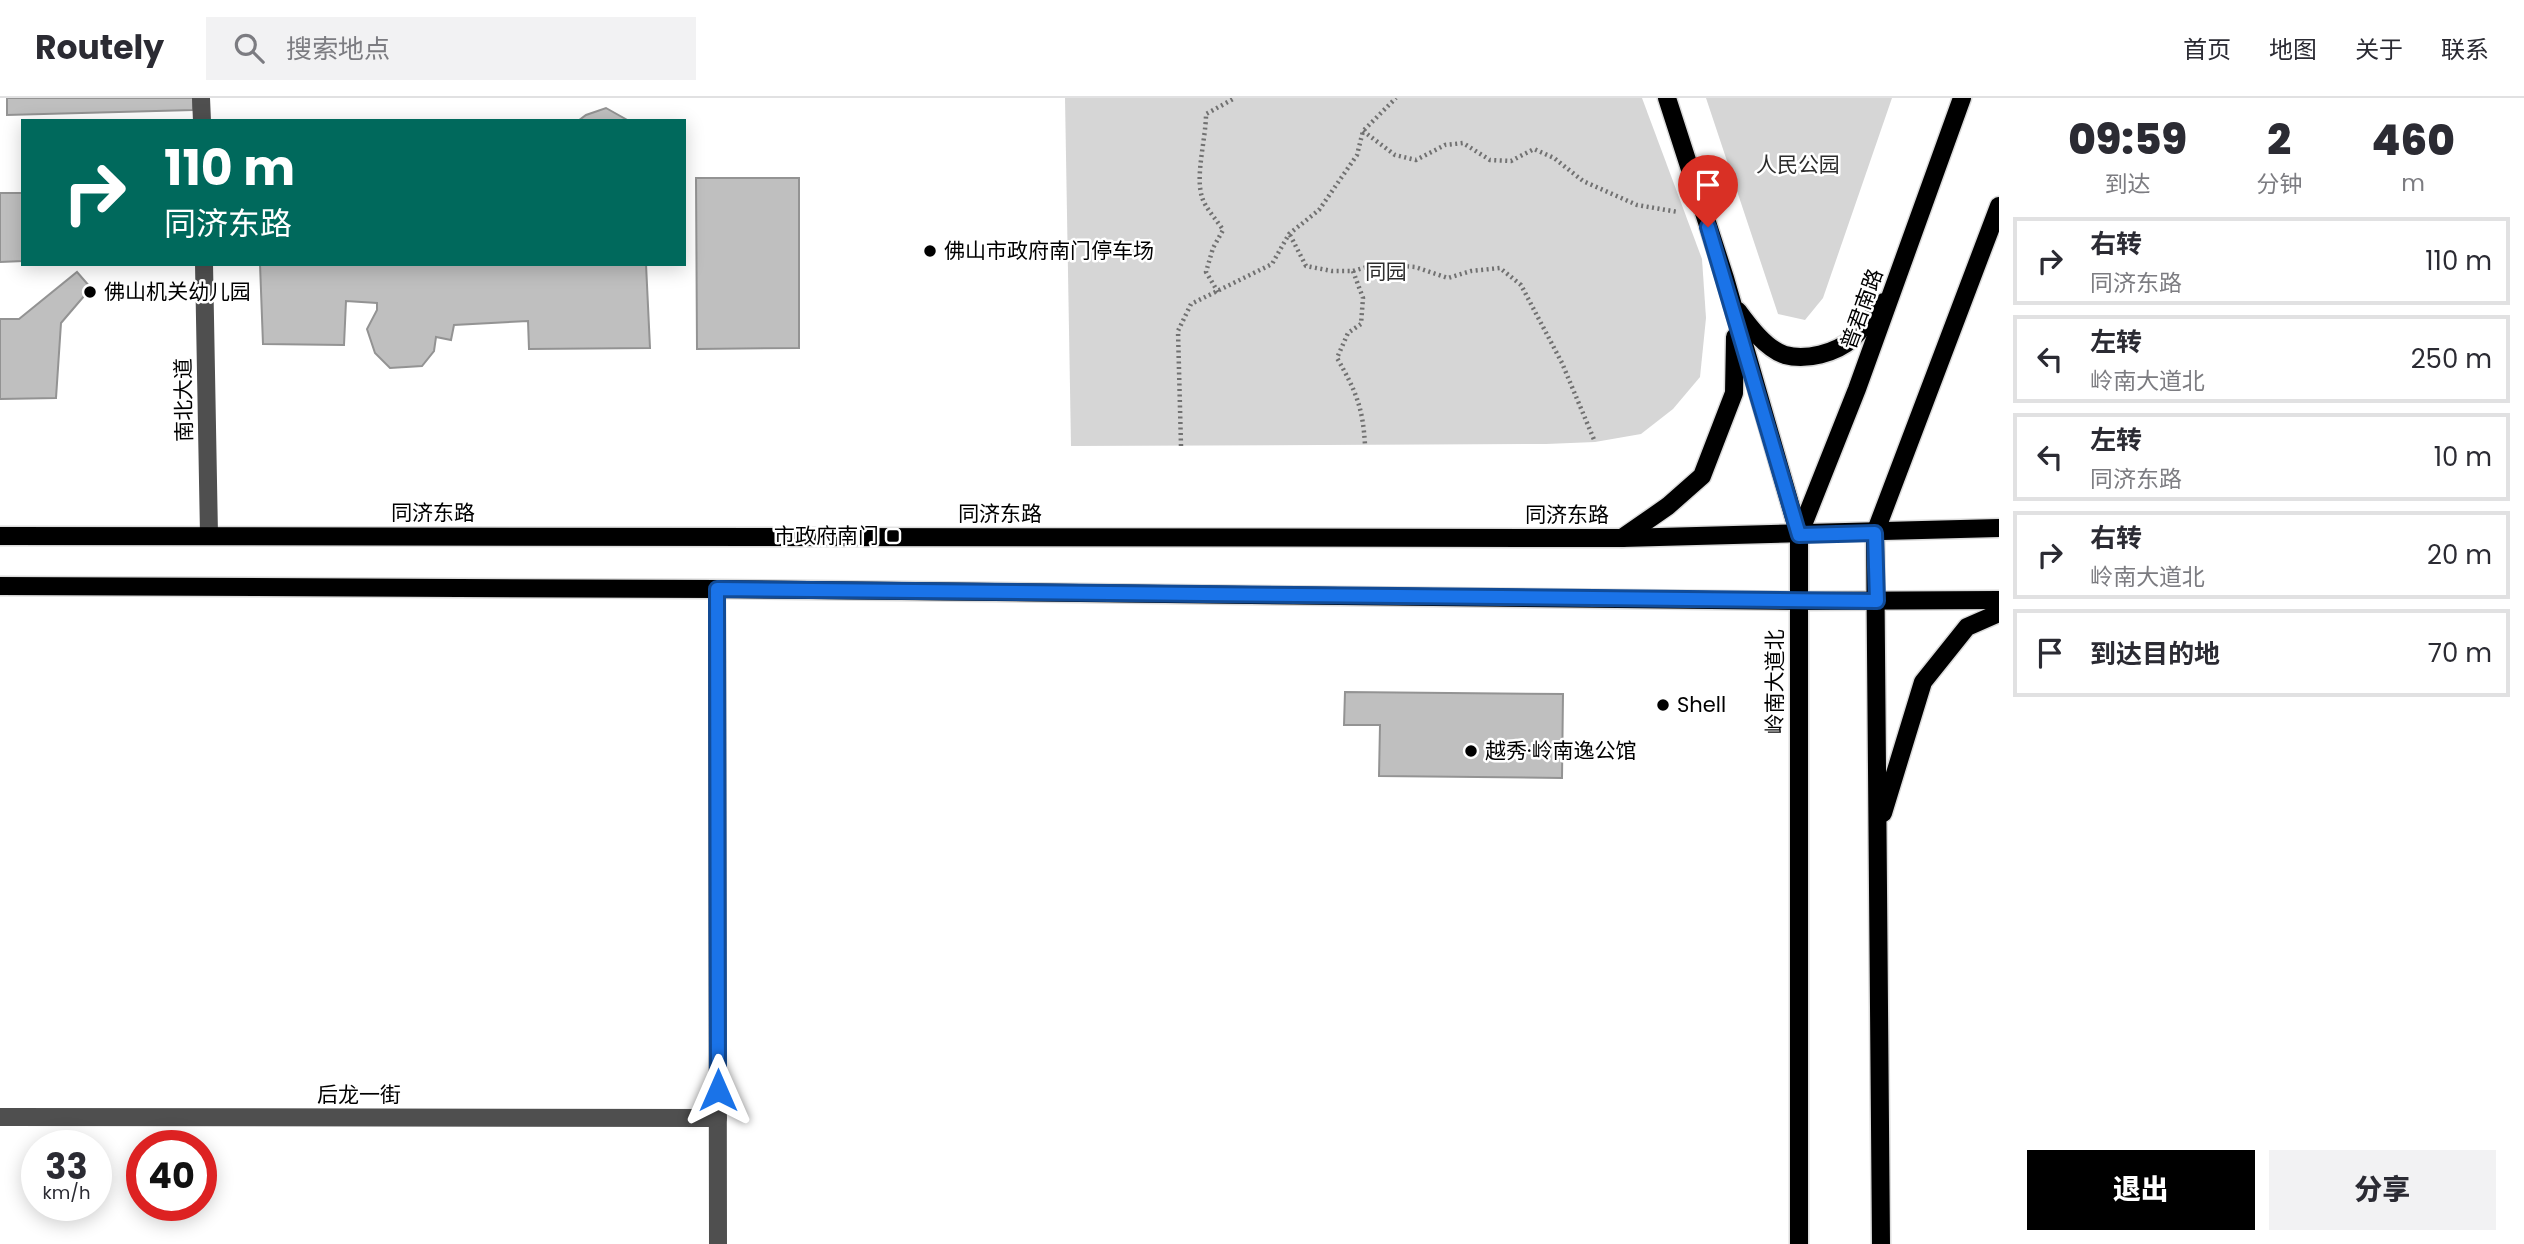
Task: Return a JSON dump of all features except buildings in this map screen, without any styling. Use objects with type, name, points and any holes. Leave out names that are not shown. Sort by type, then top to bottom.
[{"type":"main road","name":"岭南大道北","points":[[1667,98],[1732,302],[1799,535],[1799,1244]]},
{"type":"main road","name":"普君南路","points":[[1799,535],[1892,293],[1962,98]]},
{"type":"main road","points":[[1881,1244],[1875,533],[1999,206]]},
{"type":"main road","points":[[1732,302],[1761,339],[1784,355],[1804,356],[1825,354],[1850,341],[1892,293]]},
{"type":"main road","points":[[1622,538],[1668,506],[1702,476],[1734,393],[1736,349],[1732,302]]},
{"type":"main road","name":"同济东路","points":[[0,536],[1622,538],[1999,528]]},
{"type":"main road","points":[[0,586],[717,589],[1798,601],[1999,600]]},
{"type":"main road","points":[[1878,830],[1923,682],[1967,627],[1999,613]]},
{"type":"street","points":[[201,98],[202,119]]},
{"type":"street","name":"南北大道","points":[[204,266],[209,535]]},
{"type":"street","points":[[717,589],[718,1244]]},
{"type":"street","name":"后龙一街","points":[[0,1117],[718,1118]]},
{"type":"path","points":[[1219,292],[1206,272],[1213,248],[1223,230],[1202,198],[1202,162],[1206,114],[1235,98]]},
{"type":"path","points":[[1181,446],[1178,331],[1191,304],[1272,264],[1289,234],[1319,211],[1357,155],[1363,131],[1396,98]]},
{"type":"path","points":[[1363,131],[1395,155],[1416,160],[1445,145],[1463,143],[1490,160],[1511,162],[1534,149],[1555,158],[1583,181],[1637,205],[1685,212]]},
{"type":"path","points":[[1289,234],[1306,266],[1332,271],[1353,271],[1377,264],[1415,267],[1448,278],[1471,271],[1500,268],[1521,285],[1562,363],[1595,442]]},
{"type":"path","points":[[1353,271],[1363,298],[1361,324],[1348,333],[1337,358],[1355,389],[1363,412],[1364,445]]},
{"type":"green space","name":"同园","points":[[1065,98],[1642,98],[1702,259],[1706,318],[1700,377],[1673,409],[1641,434],[1595,442],[1071,446]]},
{"type":"green space","name":"人民公园","points":[[1706,98],[1892,98],[1823,298],[1805,320],[1778,314]]},
{"type":"place","name":"佛山市政府南门停车场","points":[[930,251]]},
{"type":"place","name":"佛山机关幼儿园","points":[[90,292]]},
{"type":"place","name":"市政府南门","points":[[893,536]]},
{"type":"place","name":"Shell","points":[[1663,705]]},
{"type":"place","name":"越秀·岭南逸公馆","points":[[1471,751]]},
{"type":"route","points":[[718,1090],[717,589],[1877,601],[1875,533],[1799,535],[1708,227]]}]
